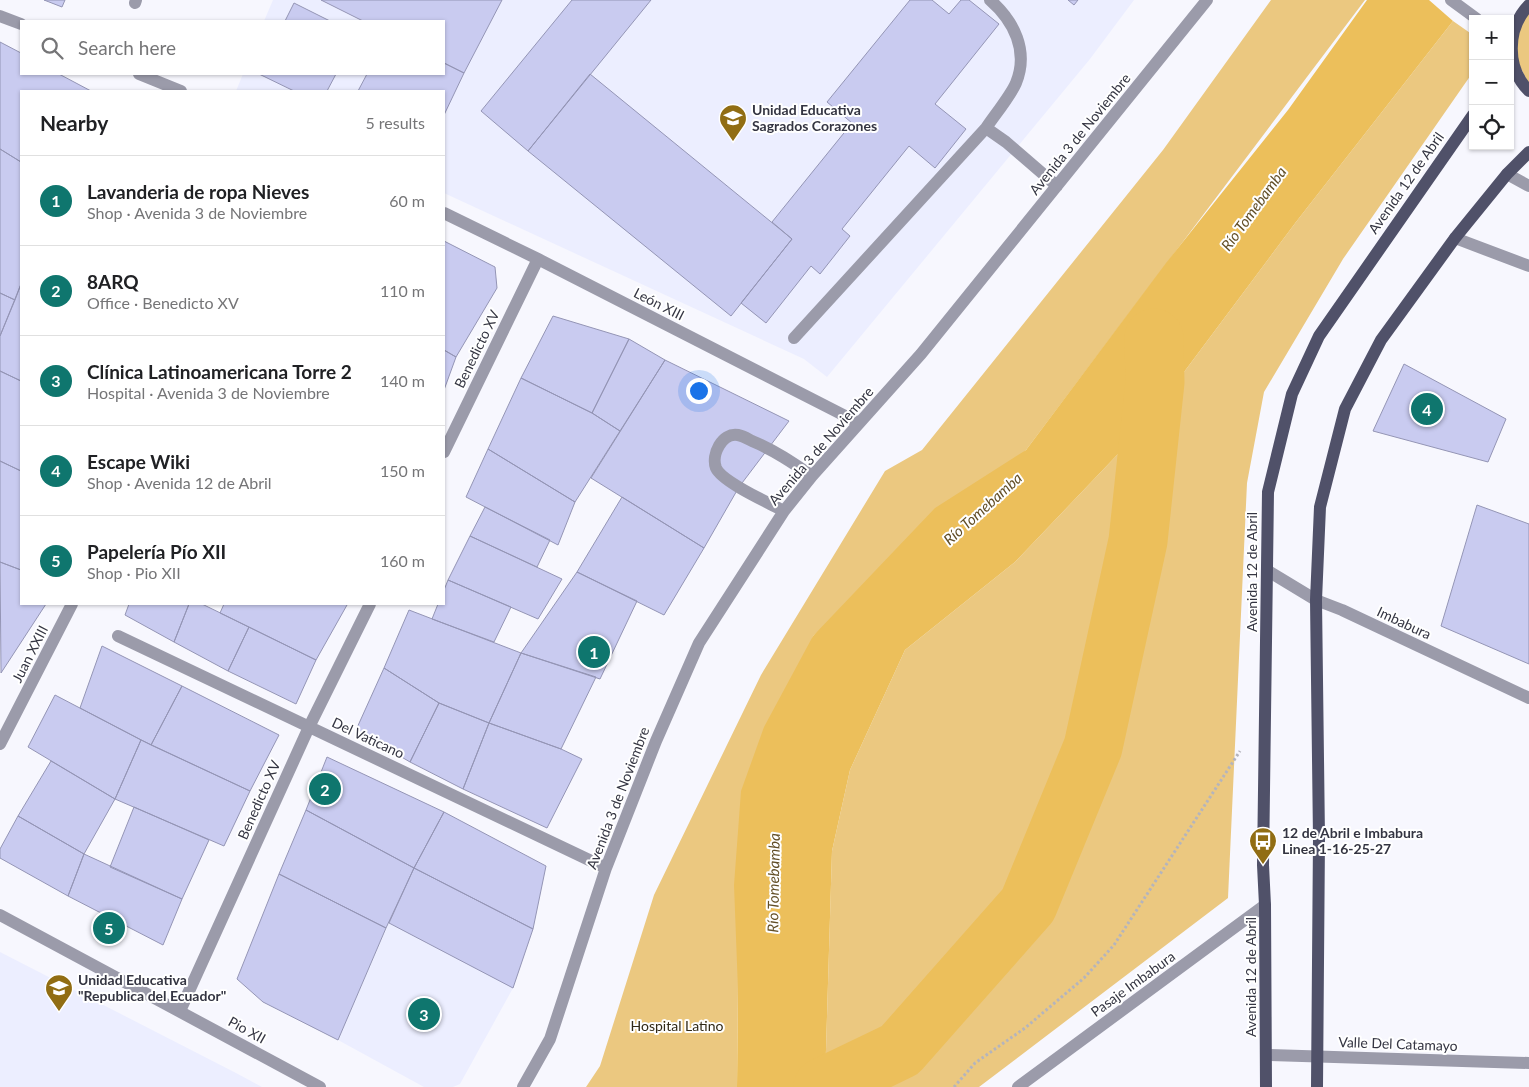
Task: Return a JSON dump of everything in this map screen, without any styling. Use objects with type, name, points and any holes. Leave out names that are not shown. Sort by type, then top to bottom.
[{"type":"main road","points":[[1514,30],[1518,20],[1529,5]]},
{"type":"main road","points":[[1513,60],[1515,70],[1529,91]]},
{"type":"main road","name":"Avenida 12 de Abril","points":[[1266,1087],[1263,865],[1268,492],[1292,394],[1319,336],[1469,120]]},
{"type":"main road","points":[[1317,1087],[1319,838],[1316,600],[1320,507],[1345,409],[1382,340],[1455,238],[1507,174],[1529,152]]},
{"type":"street","points":[[794,338],[986,128],[1016,83],[1021,59],[1020,41],[1004,12],[990,0]]},
{"type":"street","name":"Avenida 3 de Noviembre","points":[[523,1087],[550,1039],[606,868],[656,741],[699,643],[784,511],[812,476],[922,354],[1207,0]]},
{"type":"street","points":[[1451,0],[1471,15]]},
{"type":"street","points":[[0,16],[20,24]]},
{"type":"street","points":[[141,75],[179,90]]},
{"type":"street","points":[[986,128],[1006,142],[1057,186]]},
{"type":"street","points":[[1507,174],[1529,186]]},
{"type":"street","name":"León XIII","points":[[445,213],[860,423]]},
{"type":"street","points":[[1455,238],[1529,266]]},
{"type":"street","name":"Benedicto XV","points":[[445,450],[538,259]]},
{"type":"street","points":[[784,511],[724,477],[716,468],[716,454],[721,442],[730,436],[738,435],[768,448],[812,476]]},
{"type":"street","name":"Imbabura","points":[[1268,571],[1316,600],[1342,610],[1529,698]]},
{"type":"street","name":"Juan XXIII","points":[[0,744],[71,605]]},
{"type":"street","name":"Benedicto XV","points":[[180,1011],[309,727],[370,605]]},
{"type":"street","name":"Del Vaticano","points":[[118,636],[606,868]]},
{"type":"street","name":"Pasaje Imbabura","points":[[1018,1087],[1265,905]]},
{"type":"street","name":"Pio XII","points":[[0,915],[320,1087]]},
{"type":"street","name":"Valle Del Catamayo","points":[[1266,1055],[1529,1063]]},
{"type":"path","points":[[954,1087],[975,1063],[1025,1028],[1084,978],[1114,945],[1245,744]]},
{"type":"shaded area","name":"Unidad Educativa Sagrados Corazones","points":[[273,0],[1134,0],[1090,59],[827,377],[804,359],[445,193],[445,90],[236,90],[243,75],[445,75],[445,20],[264,20]]},
{"type":"shaded area","points":[[389,923],[513,988],[460,1084],[453,1087],[424,1087],[338,1040]]},
{"type":"shaded area","name":"Unidad Educativa \"Republica del Ecuador\"","points":[[0,952],[236,1073],[262,1087],[0,1087]]},
{"type":"green space","name":"Hospital Latino","points":[[1271,0],[1365,0],[1026,450],[813,636],[738,990],[737,1087],[586,1087],[600,1066],[654,895],[761,675],[885,471],[922,450],[1163,150]]},
{"type":"green space","points":[[1529,11],[1529,85],[1516,58],[1519,27]]},
{"type":"green space","points":[[1453,21],[1469,32],[1469,78],[1343,259],[1264,392],[1247,483],[1228,898],[979,1087],[823,1087],[825,1083],[832,851],[850,770],[905,650],[1015,562],[1140,431],[1296,222]]},
{"type":"water","name":"Río Tomebamba","points":[[1367,0],[1429,0],[1453,21],[1296,222],[1140,431],[1015,562],[905,650],[850,770],[832,851],[825,1083],[823,1087],[737,1087],[738,990],[734,885],[741,791],[764,727],[813,636],[935,508],[1026,450],[1166,263],[1288,110]]},
{"type":"building","points":[[44,0],[65,0],[62,7]]},
{"type":"building","points":[[321,0],[502,0],[464,73],[445,64],[445,20],[361,20]]},
{"type":"building","points":[[572,0],[651,0],[528,151],[481,111]]},
{"type":"building","points":[[910,0],[932,0],[949,14],[961,0],[969,0],[999,24],[935,104],[966,129],[935,168],[909,146],[842,229],[850,236],[820,274],[811,266],[766,323],[741,303],[792,239],[772,222],[852,123],[827,102]]},
{"type":"building","points":[[1068,0],[1078,0],[1074,5]]},
{"type":"building","points":[[294,3],[328,20],[286,20]]},
{"type":"building","points":[[0,42],[20,52],[20,75],[61,75],[89,90],[20,90],[20,161],[0,149]]},
{"type":"building","points":[[445,64],[464,73],[445,113],[445,90],[359,90],[366,75],[445,75]]},
{"type":"building","points":[[590,74],[792,239],[731,316],[528,151]]},
{"type":"building","points":[[261,75],[335,75],[328,90],[292,90]]},
{"type":"building","points":[[0,149],[20,161],[20,287],[15,300],[0,293]]},
{"type":"building","points":[[445,242],[495,267],[497,288],[456,357],[445,351]]},
{"type":"building","points":[[20,286],[20,381],[0,371],[0,336]]},
{"type":"building","points":[[0,293],[15,300],[0,336]]},
{"type":"building","points":[[553,316],[629,339],[592,413],[521,378]]},
{"type":"building","points":[[629,339],[665,360],[620,431],[592,413]]},
{"type":"building","points":[[445,351],[456,357],[445,387]]},
{"type":"building","points":[[665,360],[789,421],[739,487],[704,548],[591,478]]},
{"type":"building","points":[[1404,364],[1506,419],[1488,462],[1373,431]]},
{"type":"building","points":[[0,371],[20,381],[20,471],[0,461]]},
{"type":"building","points":[[521,378],[592,413],[620,431],[575,502],[488,449]]},
{"type":"building","points":[[488,449],[575,502],[558,545],[466,497]]},
{"type":"building","points":[[0,461],[20,471],[20,570],[0,562]]},
{"type":"building","points":[[622,497],[704,548],[664,615],[577,572]]},
{"type":"building","points":[[1477,505],[1529,524],[1529,664],[1441,626]]},
{"type":"building","points":[[485,507],[550,540],[537,567],[470,536]]},
{"type":"building","points":[[470,536],[562,579],[538,619],[448,580]]},
{"type":"building","points":[[0,562],[20,570],[20,605],[45,605],[1,673]]},
{"type":"building","points":[[577,572],[637,601],[600,679],[521,653]]},
{"type":"building","points":[[448,580],[511,607],[494,642],[432,619],[438,605],[445,605],[445,588]]},
{"type":"building","points":[[129,605],[189,605],[174,642],[125,615]]},
{"type":"building","points":[[189,605],[204,605],[249,627],[228,671],[174,642]]},
{"type":"building","points":[[224,605],[347,605],[316,660],[220,613]]},
{"type":"building","points":[[409,610],[521,653],[489,723],[439,703],[384,668]]},
{"type":"building","points":[[249,627],[316,660],[296,704],[228,671]]},
{"type":"building","points":[[102,646],[182,686],[151,745],[80,708]]},
{"type":"building","points":[[521,653],[596,677],[561,749],[489,723]]},
{"type":"building","points":[[384,668],[439,703],[410,762],[356,730]]},
{"type":"building","points":[[182,686],[279,735],[250,791],[151,745]]},
{"type":"building","points":[[55,695],[141,740],[115,799],[28,747]]},
{"type":"building","points":[[439,703],[489,723],[463,789],[410,762]]},
{"type":"building","points":[[489,723],[561,749],[582,759],[547,828],[463,789]]},
{"type":"building","points":[[141,740],[250,791],[224,846],[115,799]]},
{"type":"building","points":[[327,757],[444,812],[414,868],[306,810]]},
{"type":"building","points":[[51,761],[115,799],[84,854],[18,816]]},
{"type":"building","points":[[134,807],[209,840],[182,899],[110,867]]},
{"type":"building","points":[[306,810],[414,868],[386,928],[279,874]]},
{"type":"building","points":[[444,812],[546,866],[533,929],[414,868]]},
{"type":"building","points":[[18,816],[84,854],[68,896],[0,858],[0,849]]},
{"type":"building","points":[[84,854],[182,899],[163,945],[68,896]]},
{"type":"building","points":[[414,868],[533,929],[513,988],[389,923]]},
{"type":"building","points":[[279,874],[386,928],[338,1040],[263,1002],[237,979]]},
{"type":"waterway","points":[[823,1087],[900,1050],[1028,905],[1093,747],[1138,541],[1155,382],[1154,338]]},
{"type":"place","name":"Unidad Educativa Sagrados Corazones","points":[[733,142]]},
{"type":"place","name":"Escape Wiki","points":[[1427,409]]},
{"type":"place","name":"Lavanderia de ropa Nieves","points":[[594,652]]},
{"type":"place","name":"8ARQ","points":[[325,789]]},
{"type":"place","name":"12 de Abril e Imbabura Linea 1-16-25-27","points":[[1263,865]]},
{"type":"place","name":"Papelería Pío XII","points":[[109,928]]},
{"type":"place","name":"Unidad Educativa \"Republica del Ecuador\"","points":[[59,1012]]},
{"type":"place","name":"Clínica Latinoamericana Torre 2","points":[[424,1014]]}]
